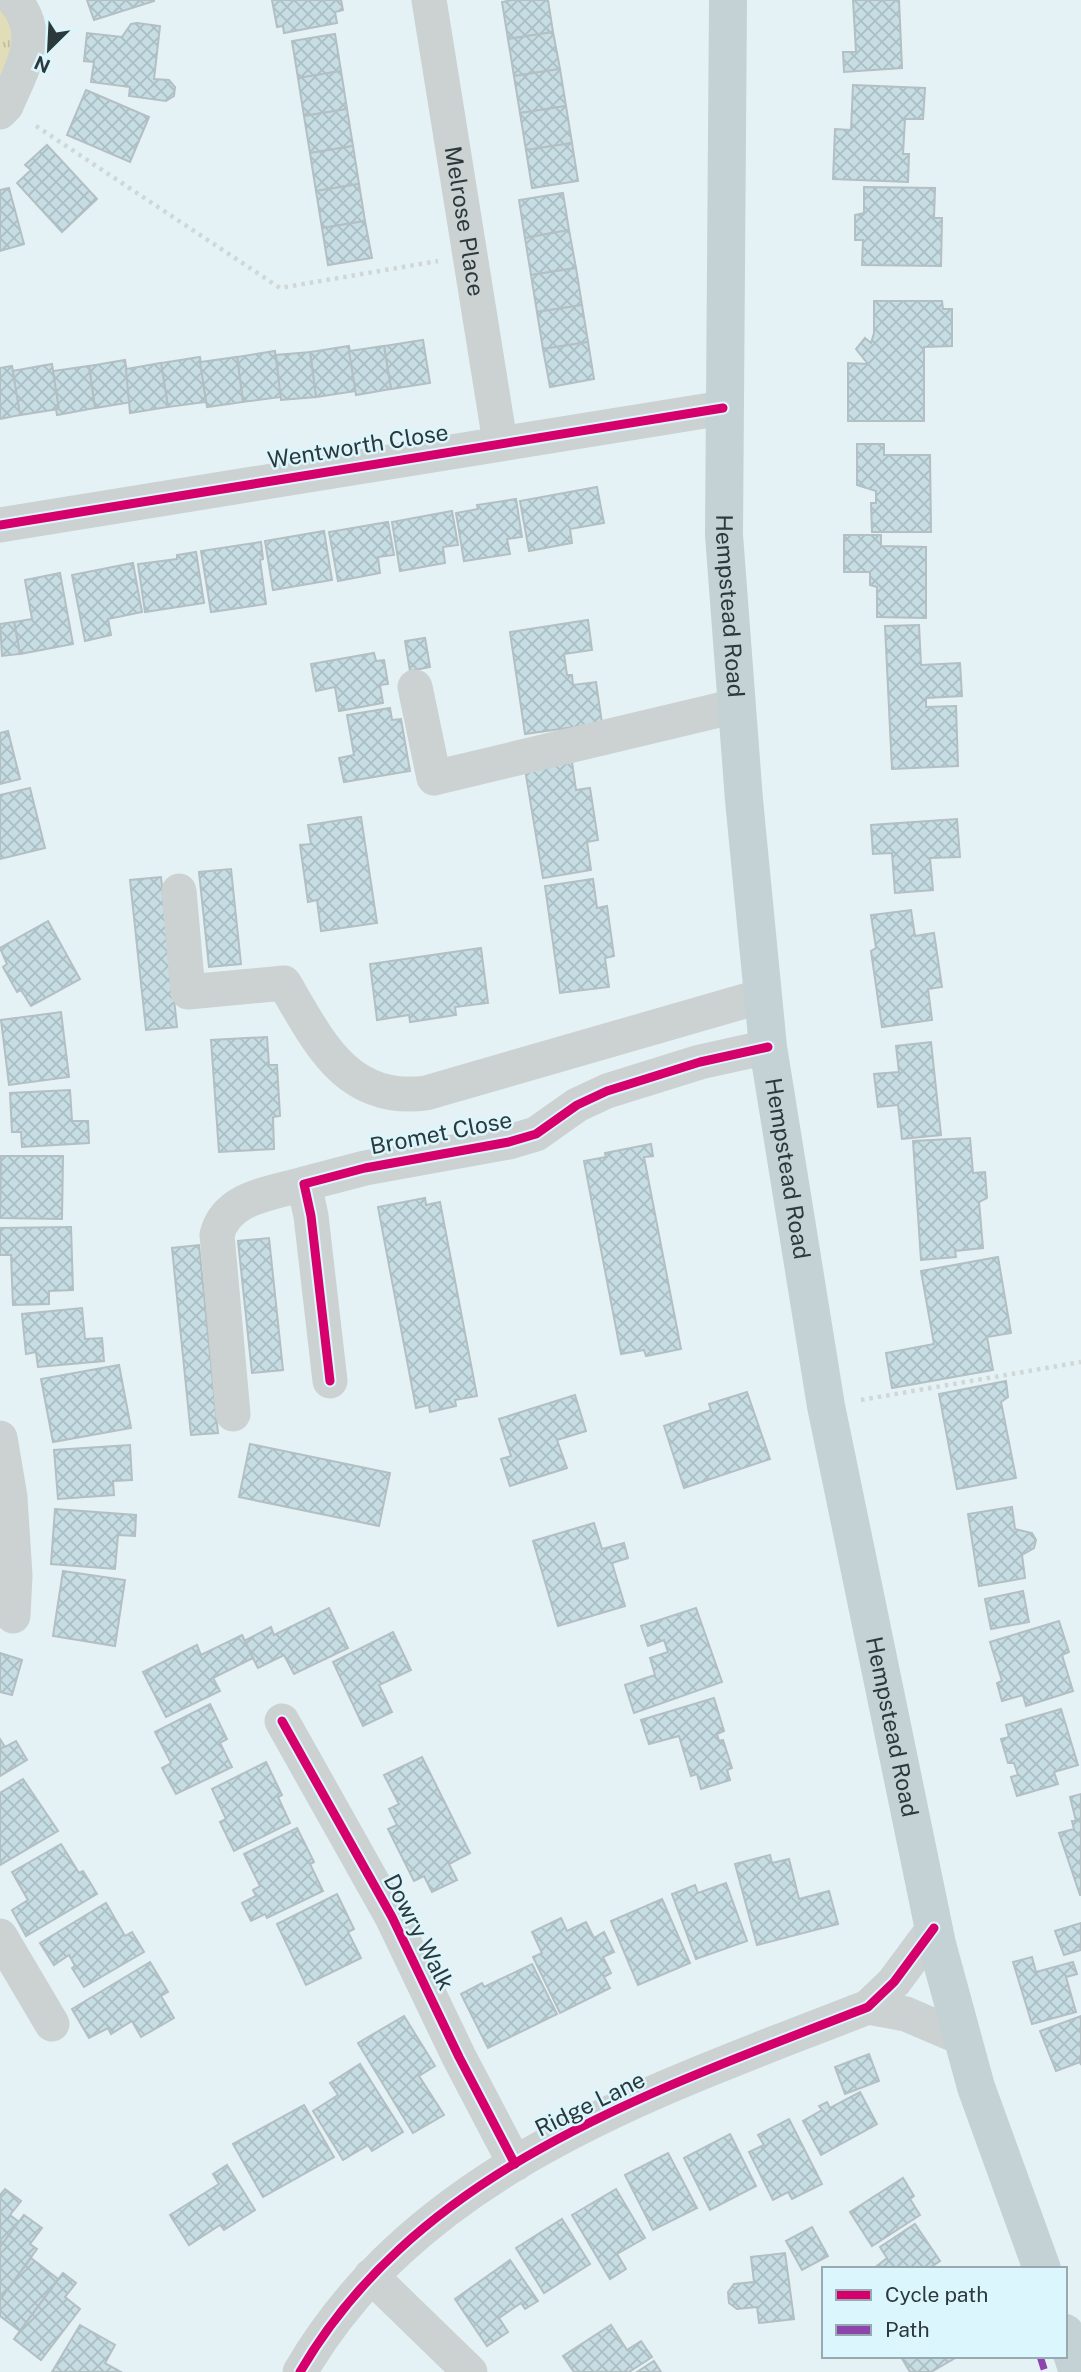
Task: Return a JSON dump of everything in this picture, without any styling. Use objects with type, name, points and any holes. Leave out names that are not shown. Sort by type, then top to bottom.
[{"type":"main road","name":"Hempstead Road","points":[[728,0],[724,535],[736,706],[768,1047],[826,1406],[934,1928],[976,2087],[1041,2267]]},
{"type":"main road","points":[[1067,2339],[1078,2372]]},
{"type":"street","points":[[3,109],[30,49],[29,23],[15,0]]},
{"type":"street","name":"Melrose Place","points":[[429,0],[500,442]]},
{"type":"street","name":"Wentworth Close","points":[[0,525],[723,408]]},
{"type":"street","points":[[415,687],[433,778],[736,706]]},
{"type":"street","name":"Bromet Close","points":[[179,891],[188,992],[284,983],[314,1035],[349,1075],[386,1094],[407,1096],[426,1093],[762,996]]},
{"type":"street","name":"Bromet Close","points":[[233,1414],[217,1235],[219,1223],[238,1203],[365,1168],[536,1134],[577,1105],[607,1091],[700,1062],[768,1047]]},
{"type":"street","points":[[304,1184],[311,1216],[330,1381]]},
{"type":"street","points":[[1,1443],[10,1497],[15,1576],[13,1616]]},
{"type":"street","name":"Dowry Walk","points":[[282,1721],[392,1917],[459,2057],[515,2164]]},
{"type":"street","name":"Ridge Lane","points":[[300,2372],[337,2317],[371,2276],[415,2234],[459,2199],[515,2164],[627,2104],[869,2007],[894,1982],[934,1928]]},
{"type":"street","points":[[0,1936],[52,2024]]},
{"type":"street","points":[[869,2007],[906,2014],[962,2038]]},
{"type":"street","points":[[371,2276],[470,2372]]},
{"type":"path","points":[[3,109],[280,288],[469,255]]},
{"type":"path","points":[[826,1406],[1081,1362]]},
{"type":"green space","points":[[0,4],[7,13],[13,31],[0,79]]},
{"type":"building","points":[[87,0],[154,0],[154,1],[94,20]]},
{"type":"building","points":[[272,0],[341,0],[343,10],[335,12],[337,23],[284,33],[283,26],[277,27]]},
{"type":"building","points":[[548,0],[553,32],[508,39],[502,2]]},
{"type":"building","points":[[853,0],[899,0],[902,68],[844,72],[843,52],[856,52]]},
{"type":"building","points":[[131,24],[160,26],[154,79],[169,80],[175,87],[174,96],[166,101],[129,96],[130,87],[91,82],[94,62],[84,61],[87,33],[122,37]]},
{"type":"building","points":[[553,32],[560,69],[514,76],[508,39]]},
{"type":"building","points":[[335,34],[341,71],[298,78],[292,41]]},
{"type":"building","points":[[560,69],[566,106],[520,113],[514,76]]},
{"type":"building","points":[[341,71],[347,109],[304,116],[298,78]]},
{"type":"building","points":[[853,85],[925,88],[923,119],[905,119],[903,154],[909,154],[908,182],[833,179],[835,129],[851,130]]},
{"type":"building","points":[[86,90],[149,117],[130,162],[67,135]]},
{"type":"building","points":[[566,106],[572,143],[526,150],[520,113]]},
{"type":"building","points":[[347,109],[353,146],[310,153],[304,116]]},
{"type":"building","points":[[572,143],[578,181],[532,188],[526,150]]},
{"type":"building","points":[[47,145],[97,199],[62,232],[17,183],[31,170],[25,165]]},
{"type":"building","points":[[353,146],[359,184],[316,191],[310,153]]},
{"type":"building","points":[[359,184],[365,221],[322,228],[316,191]]},
{"type":"building","points":[[864,187],[935,188],[934,218],[942,218],[941,266],[862,265],[863,240],[855,240],[855,215],[864,213]]},
{"type":"building","points":[[9,188],[24,244],[0,251],[0,190]]},
{"type":"building","points":[[563,193],[569,230],[525,238],[519,200]]},
{"type":"building","points":[[365,221],[372,258],[328,265],[322,228]]},
{"type":"building","points":[[569,230],[576,268],[531,275],[525,238]]},
{"type":"building","points":[[576,268],[582,305],[537,312],[531,275]]},
{"type":"building","points":[[874,301],[942,301],[943,309],[952,309],[952,346],[924,347],[924,421],[848,421],[848,363],[868,364],[856,349],[865,338],[871,343],[874,333]]},
{"type":"building","points":[[582,305],[588,342],[543,349],[537,312]]},
{"type":"building","points":[[423,340],[430,383],[391,389],[384,346]]},
{"type":"building","points":[[588,342],[594,379],[550,387],[543,349]]},
{"type":"building","points":[[349,346],[356,391],[316,397],[310,352]]},
{"type":"building","points":[[384,346],[391,389],[356,395],[349,351]]},
{"type":"building","points":[[275,351],[281,397],[243,402],[237,357]]},
{"type":"building","points":[[310,352],[316,397],[281,400],[276,355]]},
{"type":"building","points":[[200,357],[206,402],[168,407],[161,363]]},
{"type":"building","points":[[237,357],[243,402],[207,407],[200,362]]},
{"type":"building","points":[[125,360],[132,402],[95,408],[89,366]]},
{"type":"building","points":[[161,363],[168,407],[130,413],[126,369]]},
{"type":"building","points":[[52,364],[59,409],[20,415],[12,371]]},
{"type":"building","points":[[12,366],[20,415],[0,419],[0,368]]},
{"type":"building","points":[[89,366],[95,408],[57,415],[56,409],[59,409],[53,371]]},
{"type":"building","points":[[857,444],[884,444],[884,455],[930,455],[931,532],[872,532],[871,503],[876,503],[876,491],[857,485]]},
{"type":"building","points":[[597,487],[604,523],[570,529],[572,543],[529,551],[520,501]]},
{"type":"building","points":[[516,499],[522,537],[507,539],[510,554],[464,561],[456,513],[478,509],[477,505]]},
{"type":"building","points":[[452,511],[458,545],[443,547],[445,563],[400,571],[392,522]]},
{"type":"building","points":[[388,522],[394,555],[378,557],[380,573],[338,581],[329,532]]},
{"type":"building","points":[[324,531],[332,580],[273,590],[265,541]]},
{"type":"building","points":[[844,535],[881,535],[881,546],[926,547],[926,618],[877,617],[877,587],[870,585],[870,572],[844,572]]},
{"type":"building","points":[[261,542],[263,559],[260,560],[266,604],[211,612],[201,551]]},
{"type":"building","points":[[196,552],[204,603],[145,612],[138,564],[177,559],[177,555]]},
{"type":"building","points":[[133,563],[142,612],[108,619],[111,635],[85,641],[72,575]]},
{"type":"building","points":[[60,573],[73,644],[20,654],[14,622],[32,619],[25,580]]},
{"type":"building","points":[[588,620],[592,650],[564,654],[567,675],[572,675],[573,685],[596,682],[602,723],[525,734],[510,632]]},
{"type":"building","points":[[14,622],[20,654],[2,656],[0,624]]},
{"type":"building","points":[[919,625],[921,665],[960,663],[962,696],[926,698],[926,707],[956,706],[958,766],[892,769],[885,626]]},
{"type":"building","points":[[425,638],[430,667],[410,671],[405,641]]},
{"type":"building","points":[[374,653],[376,661],[384,660],[388,684],[380,685],[383,703],[339,711],[335,687],[316,691],[311,664]]},
{"type":"building","points":[[390,708],[392,720],[401,719],[410,771],[344,782],[339,758],[354,755],[347,715]]},
{"type":"building","points":[[8,731],[20,779],[0,784],[0,733]]},
{"type":"building","points":[[572,762],[576,790],[590,788],[598,840],[587,842],[591,870],[543,878],[525,769]]},
{"type":"building","points":[[30,788],[45,848],[0,859],[0,795]]},
{"type":"building","points":[[361,817],[377,923],[321,931],[317,900],[308,902],[300,845],[311,844],[308,825]]},
{"type":"building","points":[[957,819],[960,857],[930,858],[933,890],[895,893],[892,853],[873,854],[871,825]]},
{"type":"building","points":[[231,869],[241,964],[209,967],[199,872]]},
{"type":"building","points":[[161,877],[177,1027],[146,1030],[130,880]]},
{"type":"building","points":[[593,879],[597,908],[607,906],[614,956],[605,958],[609,987],[560,993],[545,886]]},
{"type":"building","points":[[911,910],[915,936],[934,933],[942,987],[928,989],[932,1020],[882,1027],[871,951],[876,948],[871,915]]},
{"type":"building","points":[[48,921],[80,979],[31,1006],[21,990],[17,992],[3,967],[7,964],[0,948]]},
{"type":"building","points":[[481,948],[488,1003],[455,1007],[456,1015],[410,1022],[409,1015],[377,1020],[370,964]]},
{"type":"building","points":[[61,1012],[69,1077],[9,1085],[1,1020]]},
{"type":"building","points":[[267,1037],[269,1065],[277,1065],[280,1116],[273,1117],[274,1149],[219,1152],[211,1040]]},
{"type":"building","points":[[931,1042],[941,1135],[902,1139],[898,1105],[878,1107],[874,1074],[899,1072],[896,1046]]},
{"type":"building","points":[[70,1090],[72,1121],[88,1121],[89,1143],[22,1147],[21,1132],[12,1132],[10,1093]]},
{"type":"building","points":[[970,1138],[973,1173],[985,1172],[987,1198],[979,1202],[983,1248],[955,1251],[956,1257],[921,1260],[913,1141]]},
{"type":"building","points":[[651,1144],[653,1156],[644,1157],[681,1349],[646,1356],[644,1350],[621,1354],[584,1161],[606,1157],[605,1153]]},
{"type":"building","points":[[1,1156],[63,1156],[62,1219],[0,1218]]},
{"type":"building","points":[[425,1198],[426,1205],[440,1202],[477,1396],[455,1400],[456,1406],[430,1412],[429,1405],[416,1408],[378,1207]]},
{"type":"building","points":[[71,1227],[73,1290],[49,1291],[49,1304],[13,1305],[11,1255],[0,1255],[0,1228]]},
{"type":"building","points":[[269,1238],[283,1370],[252,1373],[238,1241]]},
{"type":"building","points":[[199,1245],[218,1433],[191,1435],[172,1248]]},
{"type":"building","points":[[998,1257],[1011,1333],[987,1337],[993,1370],[892,1388],[886,1353],[934,1344],[921,1271]]},
{"type":"building","points":[[82,1308],[85,1339],[102,1338],[104,1361],[38,1367],[36,1352],[26,1354],[22,1314]]},
{"type":"building","points":[[119,1365],[131,1428],[53,1442],[41,1379]]},
{"type":"building","points":[[1006,1381],[1008,1397],[1001,1402],[1016,1478],[957,1489],[939,1394]]},
{"type":"building","points":[[747,1392],[770,1459],[684,1488],[664,1426],[711,1410],[709,1404]]},
{"type":"building","points":[[575,1395],[586,1431],[557,1440],[567,1468],[510,1486],[501,1459],[511,1456],[499,1419]]},
{"type":"building","points":[[250,1444],[390,1473],[379,1526],[239,1497]]},
{"type":"building","points":[[130,1445],[132,1480],[113,1481],[114,1495],[58,1499],[54,1450]]},
{"type":"building","points":[[1012,1507],[1015,1529],[1032,1533],[1036,1540],[1034,1548],[1022,1555],[1025,1578],[979,1586],[968,1514]]},
{"type":"building","points":[[55,1509],[136,1515],[135,1536],[118,1535],[115,1569],[51,1564]]},
{"type":"building","points":[[594,1523],[602,1549],[624,1543],[628,1558],[612,1563],[625,1606],[558,1626],[533,1541]]},
{"type":"building","points":[[63,1571],[125,1580],[115,1646],[53,1636]]},
{"type":"building","points":[[1023,1591],[1029,1622],[991,1629],[985,1599]]},
{"type":"building","points":[[329,1608],[348,1648],[294,1674],[284,1655],[258,1668],[244,1641],[271,1627],[274,1635]]},
{"type":"building","points":[[696,1608],[722,1682],[634,1713],[625,1685],[655,1675],[650,1658],[668,1652],[664,1640],[648,1646],[641,1626]]},
{"type":"building","points":[[1059,1621],[1069,1652],[1062,1655],[1073,1691],[1026,1706],[1023,1695],[1002,1701],[997,1683],[1002,1681],[990,1642]]},
{"type":"building","points":[[393,1632],[411,1670],[379,1685],[392,1712],[363,1726],[333,1662]]},
{"type":"building","points":[[242,1635],[253,1658],[213,1678],[220,1691],[166,1717],[143,1672],[197,1645],[201,1655]]},
{"type":"building","points":[[0,1653],[22,1660],[12,1695],[0,1692]]},
{"type":"building","points":[[714,1698],[724,1731],[717,1734],[719,1741],[723,1740],[732,1768],[727,1770],[730,1780],[701,1789],[697,1774],[691,1776],[679,1736],[649,1744],[641,1720]]},
{"type":"building","points":[[210,1704],[227,1739],[220,1743],[232,1767],[176,1794],[162,1768],[171,1763],[155,1732]]},
{"type":"building","points":[[1061,1709],[1078,1765],[1054,1772],[1058,1784],[1017,1796],[1011,1777],[1018,1775],[1014,1763],[1008,1763],[1001,1739],[1009,1737],[1006,1725]]},
{"type":"building","points":[[0,1739],[5,1747],[16,1741],[27,1760],[0,1776]]},
{"type":"building","points":[[422,1757],[470,1853],[449,1864],[457,1880],[432,1892],[424,1876],[414,1881],[388,1829],[397,1825],[389,1809],[399,1804],[384,1775]]},
{"type":"building","points":[[266,1762],[282,1795],[278,1797],[290,1823],[234,1851],[220,1822],[226,1819],[212,1789]]},
{"type":"building","points":[[23,1779],[58,1831],[0,1865],[0,1793]]},
{"type":"building","points":[[1081,1794],[1080,1895],[1059,1833],[1074,1829],[1072,1821],[1076,1821],[1070,1797]]},
{"type":"building","points":[[297,1828],[314,1862],[310,1864],[323,1891],[267,1918],[265,1914],[251,1921],[242,1903],[256,1896],[253,1890],[260,1886],[244,1854]]},
{"type":"building","points":[[61,1844],[79,1873],[83,1871],[97,1894],[26,1936],[12,1910],[28,1900],[12,1872]]},
{"type":"building","points":[[770,1855],[772,1863],[789,1859],[799,1899],[829,1891],[838,1924],[757,1945],[735,1864]]},
{"type":"building","points":[[726,1883],[747,1941],[696,1959],[672,1894],[695,1885],[698,1893]]},
{"type":"building","points":[[337,1894],[354,1929],[348,1932],[361,1958],[306,1985],[277,1924]]},
{"type":"building","points":[[662,1899],[690,1963],[638,1985],[611,1921]]},
{"type":"building","points":[[106,1903],[125,1936],[132,1932],[144,1952],[84,1987],[72,1968],[75,1966],[69,1955],[54,1965],[40,1943]]},
{"type":"building","points":[[561,1918],[567,1931],[586,1922],[594,1938],[604,1932],[614,1952],[603,1957],[611,1973],[604,1977],[610,1988],[560,2013],[533,1957],[542,1953],[532,1932]]},
{"type":"building","points":[[1081,1923],[1081,1950],[1064,1955],[1055,1931]]},
{"type":"building","points":[[1032,1957],[1036,1972],[1073,1962],[1077,1974],[1066,1977],[1076,2012],[1032,2024],[1013,1962]]},
{"type":"building","points":[[150,1962],[168,1992],[161,1996],[174,2018],[141,2037],[132,2021],[111,2034],[108,2028],[89,2038],[72,2009]]},
{"type":"building","points":[[532,1964],[557,2014],[488,2048],[461,1994],[482,1983],[484,1987]]},
{"type":"building","points":[[404,2016],[435,2066],[419,2076],[444,2115],[413,2133],[358,2043]]},
{"type":"building","points":[[1081,2016],[1081,2065],[1080,2062],[1056,2071],[1040,2031]]},
{"type":"building","points":[[869,2054],[879,2081],[845,2094],[835,2067]]},
{"type":"building","points":[[360,2064],[403,2132],[372,2151],[368,2145],[343,2160],[313,2111],[338,2095],[330,2083]]},
{"type":"building","points":[[860,2092],[877,2124],[821,2155],[803,2121],[822,2110],[819,2106],[827,2102],[830,2108]]},
{"type":"building","points":[[304,2105],[334,2157],[263,2197],[233,2144]]},
{"type":"building","points":[[789,2119],[822,2184],[792,2199],[788,2192],[773,2200],[749,2152],[764,2145],[758,2135]]},
{"type":"building","points":[[730,2134],[756,2186],[710,2210],[684,2158]]},
{"type":"building","points":[[668,2153],[697,2208],[653,2230],[625,2175]]},
{"type":"building","points":[[227,2165],[255,2210],[224,2230],[220,2225],[189,2245],[170,2215],[219,2184],[213,2174]]},
{"type":"building","points":[[903,2178],[914,2196],[910,2199],[920,2215],[872,2246],[850,2212]]},
{"type":"building","points":[[5,2189],[21,2201],[10,2215],[19,2222],[0,2247],[0,2195]]},
{"type":"building","points":[[616,2189],[645,2238],[617,2254],[626,2269],[610,2279],[572,2215]]},
{"type":"building","points":[[24,2215],[42,2228],[30,2244],[37,2249],[0,2300],[0,2247]]},
{"type":"building","points":[[562,2219],[590,2264],[544,2293],[516,2248]]},
{"type":"building","points":[[915,2224],[940,2261],[931,2267],[876,2267],[887,2258],[880,2247]]},
{"type":"building","points":[[812,2227],[828,2256],[802,2270],[786,2241]]},
{"type":"building","points":[[785,2253],[794,2319],[759,2323],[757,2307],[737,2309],[729,2303],[728,2292],[734,2284],[754,2282],[751,2257]]},
{"type":"building","points":[[31,2258],[58,2279],[20,2331],[0,2316],[0,2300]]},
{"type":"building","points":[[510,2260],[538,2301],[525,2309],[521,2303],[499,2318],[508,2332],[487,2346],[455,2299]]},
{"type":"building","points":[[63,2273],[76,2283],[65,2297],[80,2309],[41,2360],[14,2339]]},
{"type":"building","points":[[80,2325],[115,2345],[105,2363],[121,2372],[52,2372]]},
{"type":"building","points":[[611,2325],[627,2350],[641,2341],[652,2357],[629,2372],[574,2372],[563,2356]]},
{"type":"building","points":[[902,2358],[955,2358],[931,2372],[910,2372]]},
{"type":"building","points":[[654,2361],[661,2372],[637,2372]]},
{"type":"marked path","points":[[1041,2358],[1045,2372]]},
{"type":"cycle path","points":[[0,525],[723,408]]},
{"type":"cycle path","points":[[330,1381],[311,1216],[304,1184],[365,1168],[509,1142],[536,1134],[577,1105],[607,1091],[700,1062],[768,1047]]},
{"type":"cycle path","points":[[282,1721],[392,1917],[459,2057],[515,2164]]},
{"type":"cycle path","points":[[300,2372],[350,2301],[410,2240],[477,2188],[551,2143],[628,2104],[868,2007],[894,1982],[934,1928]]}]
